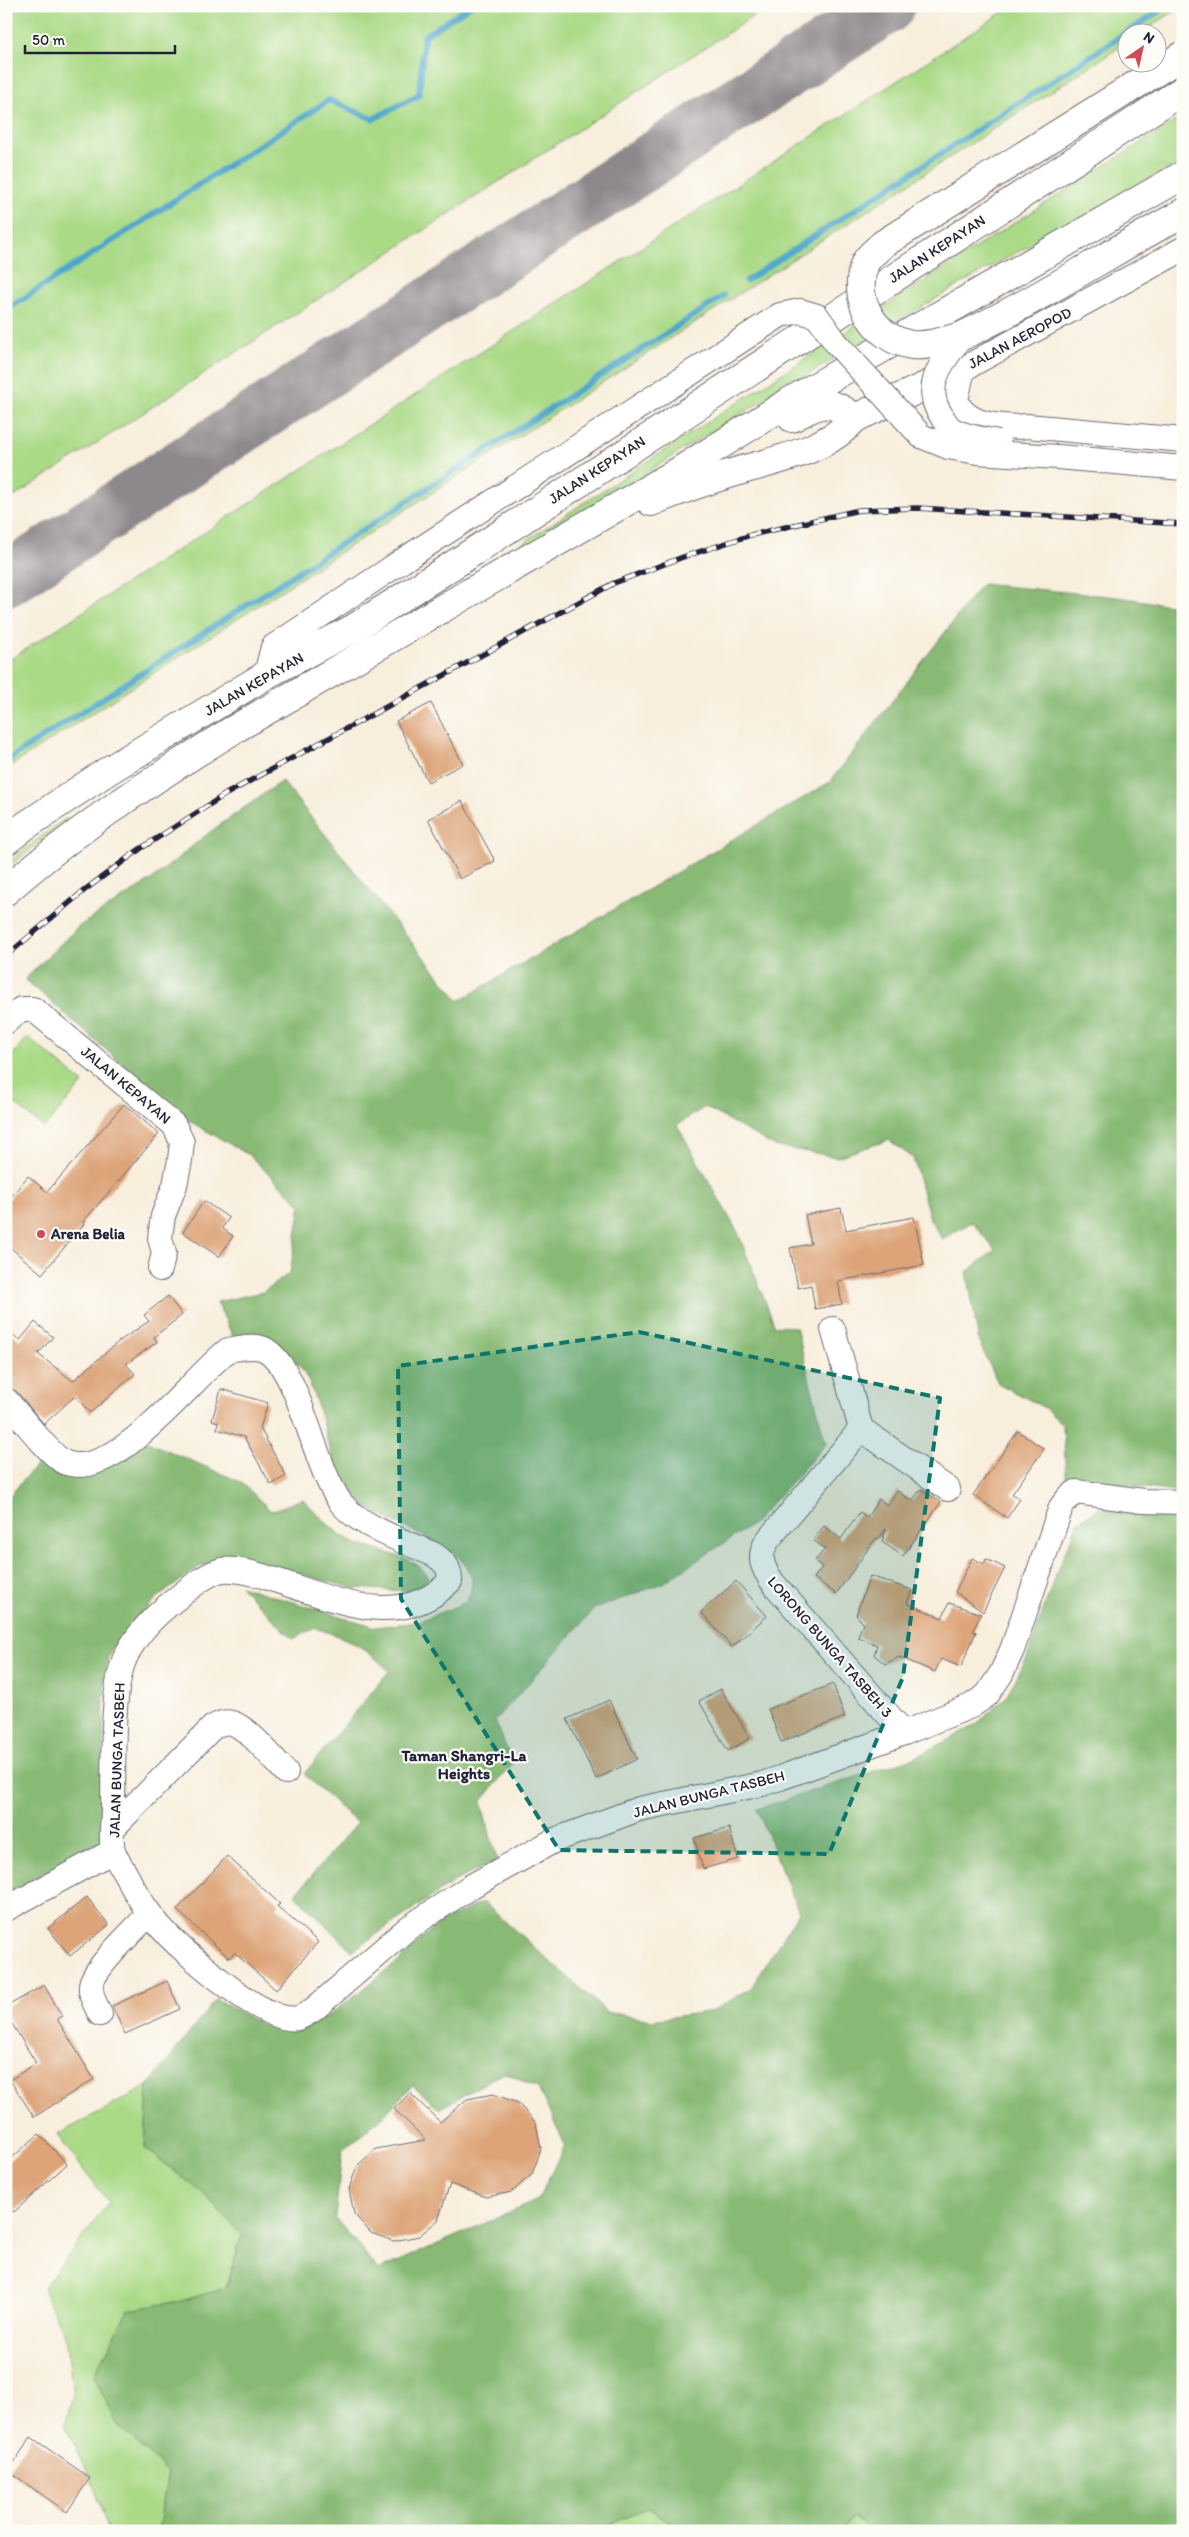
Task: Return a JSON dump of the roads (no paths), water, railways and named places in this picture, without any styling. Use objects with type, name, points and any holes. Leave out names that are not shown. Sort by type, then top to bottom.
[{"type":"highway","points":[[1183,55],[883,244],[865,261],[860,282],[861,298],[869,316],[881,331],[893,339],[914,345],[962,336],[1002,317],[1183,213]]},
{"type":"highway","name":"JALAN KEPAYAN","points":[[6,841],[33,820],[106,772],[266,675],[354,628],[436,576],[1183,90]]},
{"type":"highway","name":"JALAN KEPAYAN","points":[[6,891],[82,829],[170,770],[284,700],[674,474],[798,397],[1183,175]]},
{"type":"highway","points":[[572,533],[696,485],[778,462],[844,431],[855,418],[963,369]]},
{"type":"highway","points":[[674,474],[716,460],[820,403],[836,405],[855,418]]},
{"type":"street","name":"JALAN AEROPOD","points":[[1183,250],[963,369],[956,400],[965,414],[984,422],[1005,427],[1027,426],[1183,440]]},
{"type":"street","points":[[266,675],[273,647],[780,315],[800,311],[817,316],[837,344],[921,436],[948,447],[977,452],[1183,468]]},
{"type":"street","points":[[962,336],[942,362],[933,381],[933,393],[937,410],[944,421],[953,430],[1058,457]]},
{"type":"street","name":"JALAN KEPAYAN","points":[[6,1022],[21,1009],[33,1009],[174,1125],[182,1142],[174,1185],[163,1216],[160,1238],[164,1253],[160,1269]]},
{"type":"street","points":[[833,1330],[861,1429],[948,1489]]},
{"type":"street","name":"JALAN BUNGA TASBEH","points":[[6,1400],[52,1452],[66,1463],[81,1465],[105,1460],[127,1446],[228,1350],[249,1347],[264,1349],[286,1373],[324,1470],[340,1502],[351,1514],[434,1554],[445,1562],[450,1570],[450,1581],[437,1595],[416,1605],[386,1610],[356,1605],[242,1571],[222,1570],[203,1579],[173,1602],[142,1630],[125,1658],[119,1680],[114,1746],[113,1839],[148,1915],[179,1946],[226,1986],[277,2014],[298,2018],[313,2010],[408,1928],[470,1887],[555,1840],[639,1809],[762,1784],[904,1733],[971,1706],[987,1695],[1001,1674],[1012,1650],[1061,1507],[1068,1498],[1076,1492],[1086,1492],[1143,1501],[1183,1502]]},
{"type":"street","name":"LORONG BUNGA TASBEH 3","points":[[861,1429],[767,1541],[761,1551],[761,1562],[774,1584],[904,1733]]},
{"type":"street","points":[[6,1909],[113,1839],[213,1727],[222,1722],[232,1722],[242,1729],[286,1772]]},
{"type":"street","points":[[100,2014],[92,1995],[92,1981],[100,1969],[148,1915]]},
{"type":"waterway","points":[[6,310],[329,100],[373,119],[419,95],[424,36],[470,6]]},
{"type":"waterway","points":[[746,281],[1167,6]]},
{"type":"waterway","points":[[6,761],[724,296]]},
{"type":"railway","points":[[6,956],[86,889],[140,849],[226,794],[614,583],[683,557],[751,535],[859,510],[917,508],[1183,524]]},
{"type":"place","name":"Arena Belia","points":[[41,1234]]},
{"type":"district","name":"Taman Shangri-La Heights","points":[[464,1764]]}]
